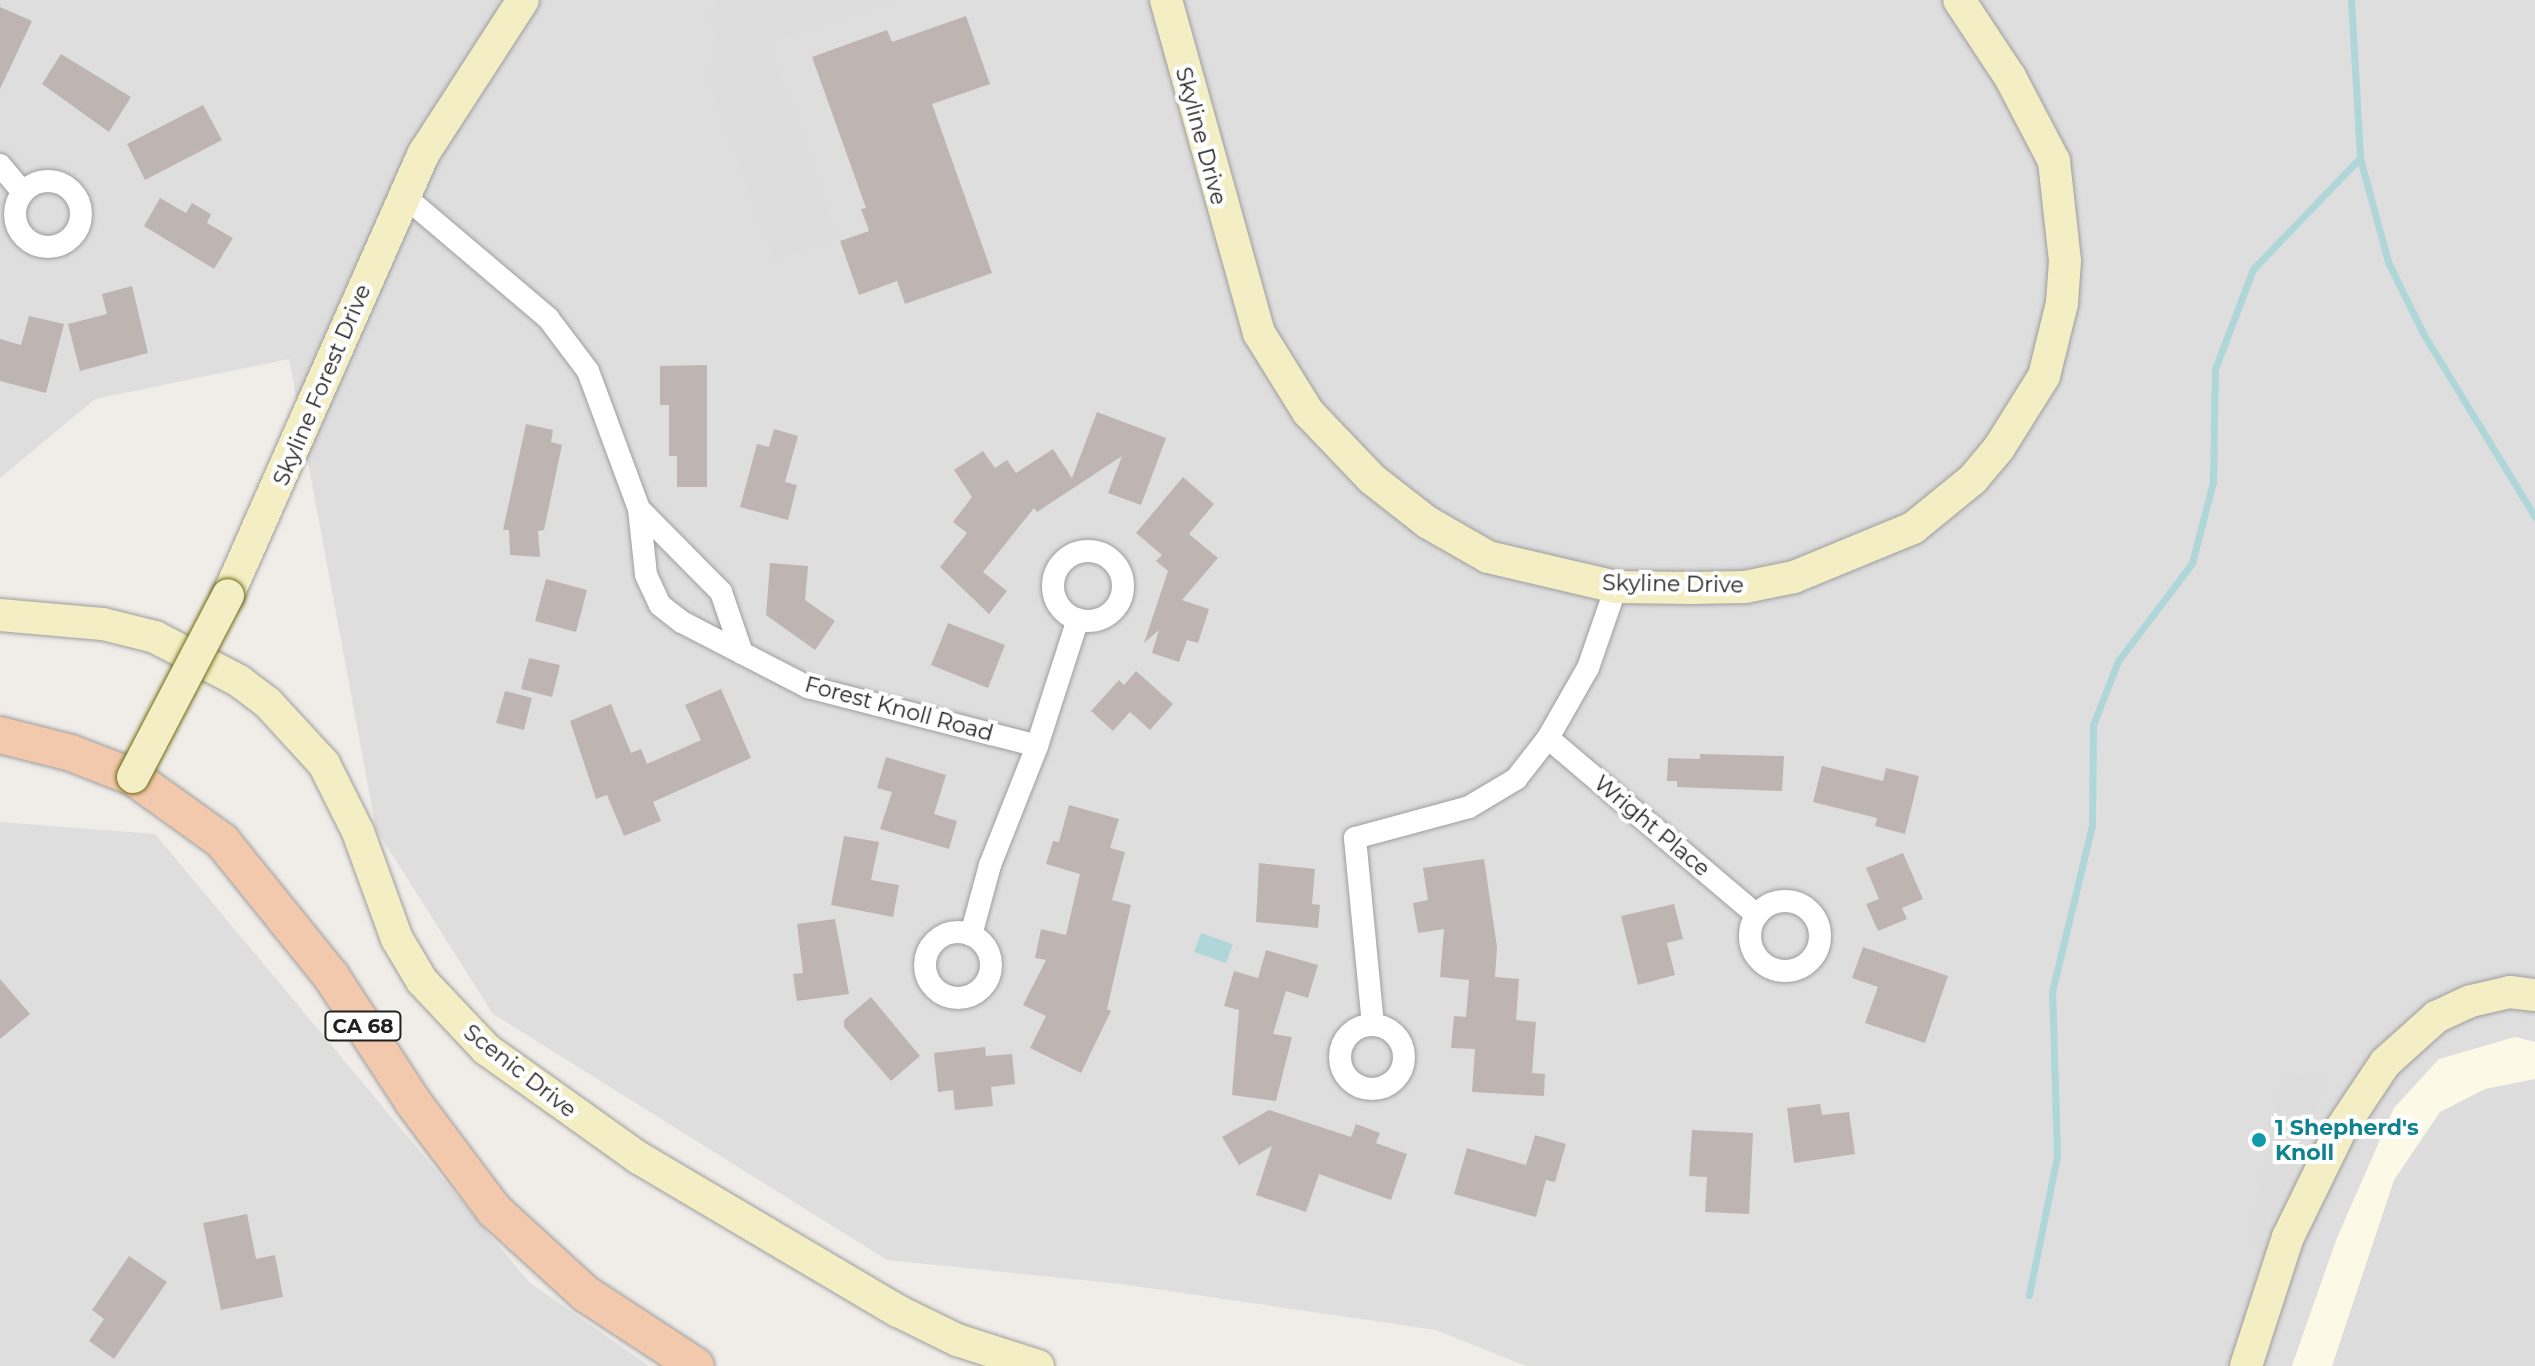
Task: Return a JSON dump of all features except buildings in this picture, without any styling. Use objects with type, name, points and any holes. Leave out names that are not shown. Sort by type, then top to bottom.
[{"type":"main road","name":"CA 68","points":[[0,735],[71,753],[133,777],[222,841],[270,895],[494,1210],[586,1294],[696,1366]]},
{"type":"street","name":"Skyline Forest Drive","points":[[133,777],[228,595],[403,195],[455,101],[523,0]]},
{"type":"street","name":"Skyline Drive","points":[[1166,0],[1259,333],[1308,412],[1372,479],[1427,522],[1476,550],[1552,575],[1616,587],[1745,587],[1794,577],[1866,551],[1941,510],[1999,448],[2022,415],[2044,376],[2060,314],[2065,261],[2062,196],[2054,161],[2035,121],[1959,0]]},
{"type":"street","points":[[0,165],[23,192]]},
{"type":"street","name":"Forest Knoll Road","points":[[403,195],[494,268],[572,347],[604,404],[639,509],[651,593],[682,622],[808,687],[1037,746]]},
{"type":"street","points":[[639,509],[721,592],[742,653]]},
{"type":"street","points":[[1373,1025],[1355,838],[1497,794],[1533,760],[1588,668],[1616,587]]},
{"type":"street","name":"Scenic Drive","points":[[0,615],[103,624],[155,637],[239,681],[268,703],[324,764],[358,832],[397,939],[422,981],[486,1049],[639,1158],[898,1311],[969,1345],[1038,1366]]},
{"type":"street","points":[[971,935],[990,865],[1037,746],[1078,619]]},
{"type":"street","name":"Wright Place","points":[[1548,738],[1757,915]]},
{"type":"street","points":[[2246,1366],[2288,1237],[2341,1129],[2385,1063],[2436,1017],[2471,1001],[2510,992],[2535,995]]},
{"type":"shaded area","points":[[0,0],[2535,0],[2535,1042],[2514,1037],[2394,1108],[2337,1238],[2292,1366],[1526,1366],[1436,1330],[1121,1284],[887,1260],[493,1014],[376,829],[289,359],[95,399],[0,478]]},
{"type":"shaded area","points":[[717,0],[898,0],[771,43],[838,238],[774,262],[708,83],[715,31],[707,13]]},
{"type":"shaded area","points":[[0,822],[155,834],[529,1282],[649,1366],[0,1366]]},
{"type":"shaded area","points":[[2515,1037],[2535,1042],[2535,1366],[2292,1366],[2337,1238],[2394,1108],[2439,1059]]},
{"type":"shaded area","points":[[2282,1071],[2330,1079],[2260,1248],[2247,1248]]},
{"type":"shaded area","points":[[2535,1079],[2535,1366],[2332,1366],[2394,1180],[2440,1112],[2485,1089]]},
{"type":"water","points":[[1201,933],[1233,944],[1226,963],[1194,952]]},
{"type":"waterway","points":[[2351,0],[2360,158],[2388,262],[2424,335],[2535,517]]},
{"type":"waterway","points":[[2029,1295],[2057,1156],[2052,992],[2092,825],[2093,725],[2118,661],[2192,563],[2213,482],[2215,369],[2253,269],[2360,158]]},
{"type":"place","name":"1 Shepherd's Knoll","points":[[2259,1140]]}]
